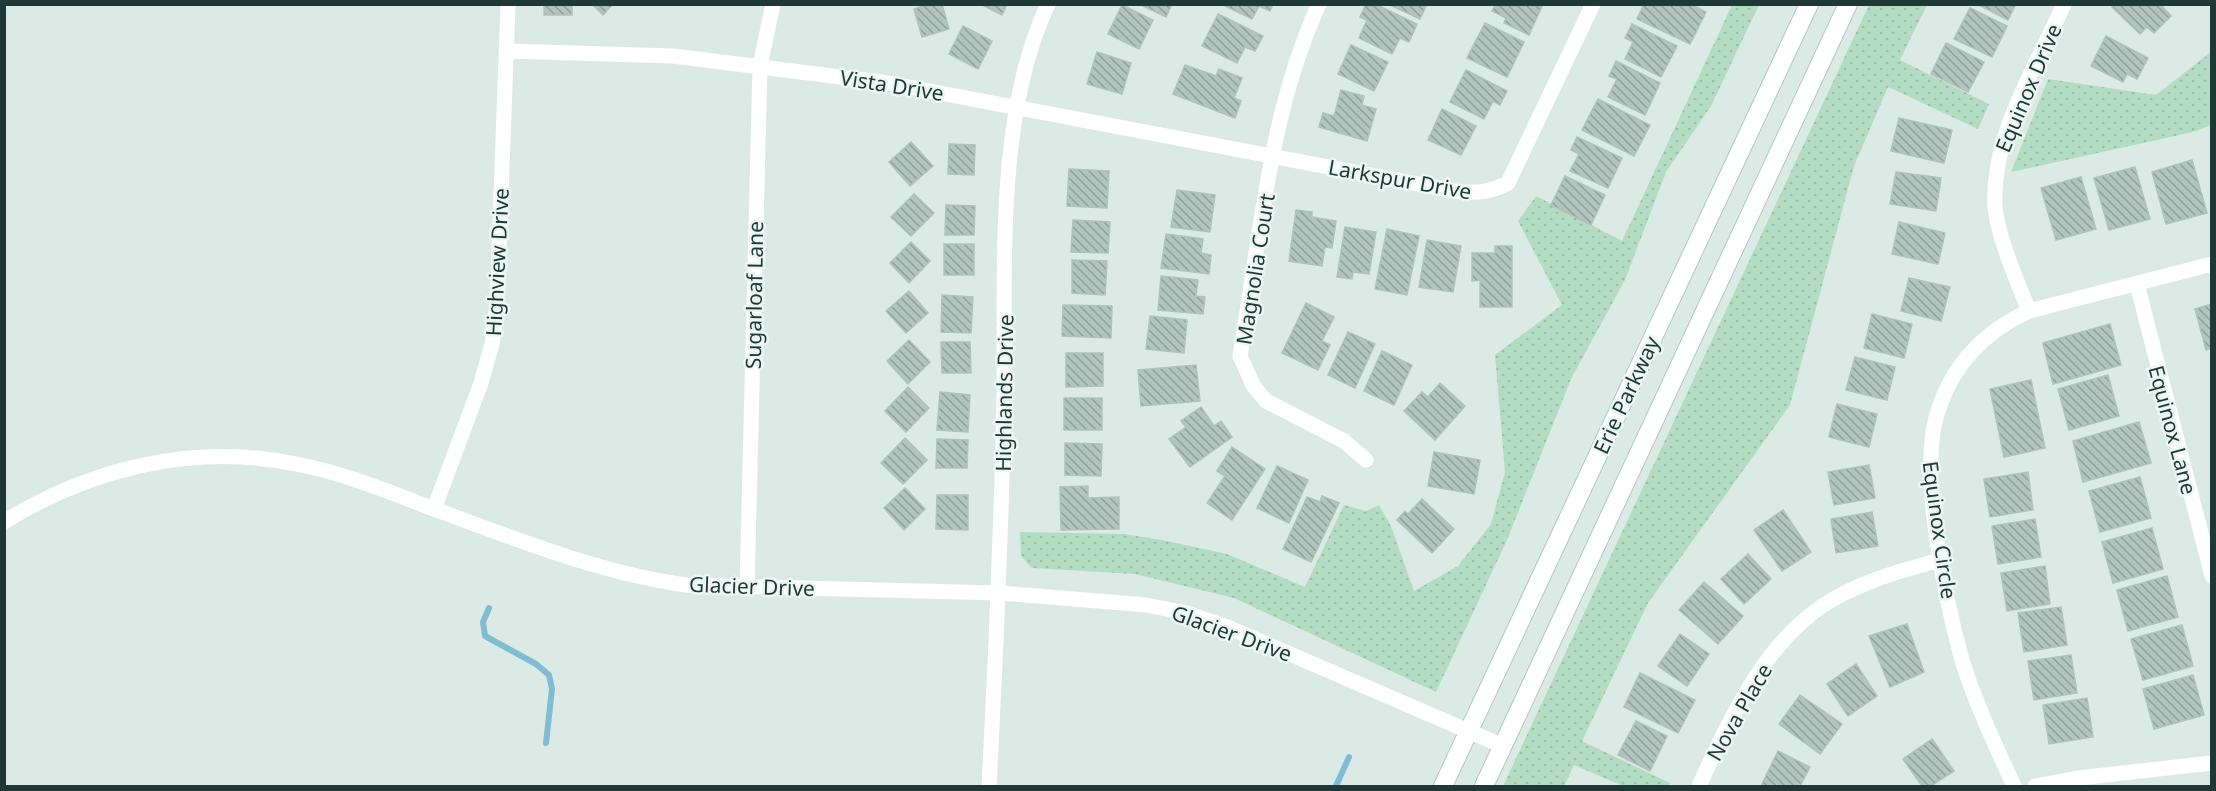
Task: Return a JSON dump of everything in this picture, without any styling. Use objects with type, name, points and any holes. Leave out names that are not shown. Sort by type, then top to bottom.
[{"type":"main road","name":"Erie Parkway","points":[[1443,786],[1809,4]]},
{"type":"main road","name":"Erie Parkway","points":[[1484,786],[1848,4]]},
{"type":"street","name":"Highview Drive","points":[[435,509],[492,344],[497,304],[508,4]]},
{"type":"street","name":"Sugarloaf Lane","points":[[747,587],[760,66],[773,4]]},
{"type":"street","name":"Highlands Drive","points":[[989,786],[1000,593],[1007,227],[1015,106],[1023,74],[1048,4]]},
{"type":"street","name":"Magnolia Court","points":[[1319,4],[1305,34],[1273,156],[1240,356],[1254,387],[1266,401],[1344,441],[1366,460]]},
{"type":"street","name":"Larkspur Drive","points":[[1273,156],[1460,192],[1479,193],[1495,190],[1508,183],[1593,4]]},
{"type":"street","name":"Equinox Drive","points":[[2029,311],[2011,263],[1995,208],[1997,166],[2008,126],[2064,4]]},
{"type":"street","name":"Vista Drive","points":[[507,51],[621,52],[760,66],[888,83],[1273,156]]},
{"type":"street","name":"Equinox Circle","points":[[2014,786],[1962,661],[1941,560],[1929,452],[1938,408],[1959,368],[1975,347],[2016,317],[2029,311],[2211,264]]},
{"type":"street","name":"Equinox Lane","points":[[2137,284],[2211,576]]},
{"type":"street","name":"Glacier Drive","points":[[4,522],[33,504],[86,480],[139,466],[185,458],[252,458],[296,464],[360,480],[579,561],[638,578],[686,585],[1000,593],[1098,599],[1187,613],[1307,660],[1503,746]]},
{"type":"street","name":"Nova Place","points":[[1699,786],[1739,704],[1765,663],[1800,624],[1836,597],[1892,573],[1941,560]]},
{"type":"street","points":[[2035,786],[2078,778],[2211,763]]},
{"type":"green space","points":[[1732,5],[1759,5],[1711,106],[1666,172],[1625,280],[1571,379],[1507,540],[1436,692],[1234,598],[1135,574],[1032,568],[1021,556],[1020,532],[1124,534],[1227,554],[1305,587],[1344,505],[1366,511],[1379,505],[1391,526],[1414,591],[1458,566],[1491,524],[1505,472],[1495,355],[1562,305],[1518,221],[1536,196],[1622,241]]},
{"type":"green space","points":[[1869,5],[1927,5],[1900,60],[1989,104],[1978,129],[1888,87],[1854,166],[1790,405],[1648,603],[1582,741],[1670,783],[1668,786],[1623,786],[1574,765],[1564,786],[1503,786]]},
{"type":"green space","points":[[2211,52],[2211,125],[2193,132],[2011,172],[2048,79],[2156,95]]},
{"type":"building","points":[[544,4],[572,4],[572,15],[544,15]]},
{"type":"building","points":[[592,4],[613,4],[603,15]]},
{"type":"building","points":[[928,4],[942,4],[949,29],[922,37],[914,9]]},
{"type":"building","points":[[980,4],[1007,4],[1002,15]]},
{"type":"building","points":[[1139,4],[1172,4],[1166,17]]},
{"type":"building","points":[[1221,4],[1273,4],[1270,11],[1259,6],[1252,19]]},
{"type":"building","points":[[1366,4],[1375,4],[1417,24],[1409,42],[1400,38],[1392,54],[1359,38],[1367,20],[1360,17]]},
{"type":"building","points":[[1388,4],[1427,4],[1420,19]]},
{"type":"building","points":[[1496,4],[1543,4],[1529,35],[1504,23],[1506,18],[1492,11]]},
{"type":"building","points":[[1644,4],[1691,4],[1706,12],[1690,44],[1637,19]]},
{"type":"building","points":[[1977,4],[2016,4],[2008,20]]},
{"type":"building","points":[[2115,4],[2160,4],[2171,16],[2154,33],[2147,27],[2140,34],[2112,7]]},
{"type":"building","points":[[1122,5],[1153,20],[1139,49],[1108,34]]},
{"type":"building","points":[[1970,8],[2007,26],[1992,57],[1954,39]]},
{"type":"building","points":[[1218,14],[1263,36],[1255,51],[1245,47],[1237,63],[1202,46]]},
{"type":"building","points":[[1485,23],[1524,42],[1507,77],[1467,58]]},
{"type":"building","points":[[1632,24],[1677,46],[1661,77],[1625,59],[1633,42],[1625,38]]},
{"type":"building","points":[[963,26],[992,41],[978,69],[949,54]]},
{"type":"building","points":[[2106,36],[2148,58],[2137,79],[2127,74],[2123,82],[2091,66]]},
{"type":"building","points":[[1946,43],[1984,62],[1968,92],[1931,74]]},
{"type":"building","points":[[1351,45],[1388,62],[1374,91],[1338,74]]},
{"type":"building","points":[[1097,52],[1131,63],[1122,94],[1087,84]]},
{"type":"building","points":[[1616,61],[1660,83],[1645,115],[1608,97],[1617,79],[1609,76]]},
{"type":"building","points":[[1185,65],[1216,76],[1219,69],[1242,78],[1234,98],[1241,101],[1235,118],[1173,94]]},
{"type":"building","points":[[1466,70],[1507,91],[1500,105],[1493,101],[1484,119],[1450,102]]},
{"type":"building","points":[[1341,90],[1364,96],[1362,105],[1376,109],[1367,141],[1319,127],[1323,113],[1334,116]]},
{"type":"building","points":[[1598,99],[1650,125],[1634,156],[1582,130]]},
{"type":"building","points":[[1442,109],[1476,126],[1461,155],[1428,140]]},
{"type":"building","points":[[1899,118],[1952,130],[1944,163],[1891,151]]},
{"type":"building","points":[[1577,137],[1622,158],[1608,188],[1570,171],[1579,154],[1571,150]]},
{"type":"building","points":[[911,142],[933,166],[910,186],[889,162]]},
{"type":"building","points":[[949,144],[975,145],[974,175],[948,174]]},
{"type":"building","points":[[2192,160],[2207,213],[2166,224],[2152,172]]},
{"type":"building","points":[[2135,167],[2150,219],[2109,230],[2094,178]]},
{"type":"building","points":[[1069,169],[1109,171],[1107,208],[1067,206]]},
{"type":"building","points":[[1896,172],[1941,178],[1936,211],[1890,204]]},
{"type":"building","points":[[1565,176],[1605,195],[1591,225],[1551,205]]},
{"type":"building","points":[[2081,177],[2096,229],[2056,240],[2041,188]]},
{"type":"building","points":[[1177,190],[1215,195],[1210,232],[1171,227]]},
{"type":"building","points":[[914,194],[934,213],[911,236],[891,217]]},
{"type":"building","points":[[946,205],[975,206],[974,235],[945,235]]},
{"type":"building","points":[[1296,210],[1312,212],[1312,217],[1336,221],[1332,248],[1325,247],[1322,266],[1289,261]]},
{"type":"building","points":[[1073,220],[1110,222],[1108,253],[1071,252]]},
{"type":"building","points":[[1899,222],[1945,233],[1938,264],[1892,254]]},
{"type":"building","points":[[1345,227],[1376,232],[1369,274],[1353,272],[1352,279],[1337,277]]},
{"type":"building","points":[[1387,229],[1419,236],[1407,295],[1375,289]]},
{"type":"building","points":[[1166,234],[1203,239],[1201,253],[1211,255],[1209,274],[1161,268]]},
{"type":"building","points":[[1427,240],[1461,246],[1453,292],[1419,287]]},
{"type":"building","points":[[911,242],[930,261],[909,283],[890,263]]},
{"type":"building","points":[[944,244],[974,244],[974,275],[944,275]]},
{"type":"building","points":[[1495,246],[1512,246],[1512,307],[1480,307],[1480,280],[1472,281],[1472,253],[1495,253]]},
{"type":"building","points":[[1072,260],[1107,261],[1105,295],[1072,293]]},
{"type":"building","points":[[1161,276],[1198,280],[1196,296],[1205,297],[1203,314],[1158,310]]},
{"type":"building","points":[[1909,278],[1950,287],[1941,321],[1901,311]]},
{"type":"building","points":[[909,291],[928,313],[906,333],[886,311]]},
{"type":"building","points":[[942,295],[973,297],[971,333],[941,332]]},
{"type":"building","points":[[1306,303],[1334,317],[1322,341],[1330,345],[1318,370],[1282,353]]},
{"type":"building","points":[[2212,304],[2212,348],[2206,350],[2195,309]]},
{"type":"building","points":[[1063,305],[1112,306],[1111,338],[1062,336]]},
{"type":"building","points":[[1872,314],[1912,324],[1904,358],[1864,348]]},
{"type":"building","points":[[1150,316],[1187,320],[1184,353],[1146,349]]},
{"type":"building","points":[[2110,324],[2121,365],[2053,384],[2043,343]]},
{"type":"building","points":[[1348,332],[1375,344],[1355,388],[1328,375]]},
{"type":"building","points":[[909,340],[930,362],[908,384],[887,361]]},
{"type":"building","points":[[941,342],[970,342],[971,373],[942,373]]},
{"type":"building","points":[[1382,351],[1412,365],[1394,405],[1364,391]]},
{"type":"building","points":[[1066,353],[1103,353],[1103,386],[1066,387]]},
{"type":"building","points":[[1855,357],[1895,367],[1887,400],[1846,390]]},
{"type":"building","points":[[1196,365],[1200,401],[1141,406],[1138,370]]},
{"type":"building","points":[[2108,375],[2119,416],[2069,430],[2058,389]]},
{"type":"building","points":[[2031,380],[2045,448],[2004,457],[1990,389]]},
{"type":"building","points":[[1440,383],[1465,406],[1435,440],[1404,411],[1422,392],[1428,397]]},
{"type":"building","points":[[908,387],[929,408],[906,432],[885,411]]},
{"type":"building","points":[[940,392],[970,395],[968,432],[937,430]]},
{"type":"building","points":[[1064,398],[1102,398],[1102,430],[1064,430]]},
{"type":"building","points":[[1837,404],[1877,414],[1869,447],[1829,437]]},
{"type":"building","points":[[1201,407],[1214,426],[1221,421],[1232,437],[1190,467],[1169,439],[1186,427],[1181,421]]},
{"type":"building","points":[[2139,422],[2151,463],[2083,482],[2073,441]]},
{"type":"building","points":[[905,438],[927,460],[903,484],[881,463]]},
{"type":"building","points":[[937,439],[968,440],[967,468],[936,468]]},
{"type":"building","points":[[1065,443],[1102,444],[1101,476],[1065,475]]},
{"type":"building","points":[[1232,447],[1265,469],[1232,520],[1207,503],[1225,476],[1217,471]]},
{"type":"building","points":[[1434,452],[1480,460],[1474,494],[1428,486]]},
{"type":"building","points":[[1869,465],[1875,498],[1834,505],[1828,472]]},
{"type":"building","points":[[1277,466],[1308,480],[1289,523],[1257,508]]},
{"type":"building","points":[[2028,472],[2033,510],[1990,517],[1984,479]]},
{"type":"building","points":[[2140,477],[2151,518],[2100,532],[2089,491]]},
{"type":"building","points":[[1088,486],[1088,498],[1119,497],[1119,529],[1061,530],[1060,487]]},
{"type":"building","points":[[905,488],[925,509],[904,530],[884,508]]},
{"type":"building","points":[[937,495],[968,495],[968,530],[936,529]]},
{"type":"building","points":[[1322,496],[1339,503],[1311,562],[1283,549],[1307,497],[1320,502]]},
{"type":"building","points":[[1422,499],[1454,529],[1432,553],[1397,520],[1405,511],[1408,514]]},
{"type":"building","points":[[1783,510],[1811,552],[1782,571],[1754,530]]},
{"type":"building","points":[[1872,512],[1878,546],[1836,553],[1831,519]]},
{"type":"building","points":[[2035,519],[2041,557],[1998,564],[1992,526]]},
{"type":"building","points":[[2152,528],[2163,569],[2113,583],[2102,542]]},
{"type":"building","points":[[1748,554],[1771,579],[1744,604],[1721,579]]},
{"type":"building","points":[[2045,566],[2050,604],[2007,611],[2001,573]]},
{"type":"building","points":[[2167,576],[2178,617],[2128,631],[2117,590]]},
{"type":"building","points":[[1704,582],[1743,616],[1718,644],[1679,610]]},
{"type":"building","points":[[2061,607],[2067,645],[2024,652],[2018,613]]},
{"type":"building","points":[[1907,624],[1924,672],[1890,687],[1869,636]]},
{"type":"building","points":[[2182,625],[2193,666],[2143,680],[2131,639]]},
{"type":"building","points":[[1680,634],[1709,654],[1687,686],[1658,666]]},
{"type":"building","points":[[2071,655],[2077,693],[2034,700],[2028,661]]},
{"type":"building","points":[[1856,664],[1877,696],[1848,716],[1827,684]]},
{"type":"building","points":[[1640,673],[1695,700],[1678,733],[1624,707]]},
{"type":"building","points":[[2193,675],[2204,715],[2154,729],[2143,689]]},
{"type":"building","points":[[1800,695],[1842,724],[1820,754],[1779,724]]},
{"type":"building","points":[[2087,698],[2093,737],[2049,744],[2043,705]]},
{"type":"building","points":[[1636,721],[1667,736],[1650,771],[1618,755]]},
{"type":"building","points":[[1932,739],[1954,771],[1931,786],[1922,786],[1903,759]]},
{"type":"building","points":[[1778,751],[1810,767],[1800,786],[1761,786]]},
{"type":"waterway","points":[[489,608],[483,622],[485,636],[536,664],[549,675],[552,689],[546,743]]},
{"type":"waterway","points":[[1336,786],[1349,757]]}]
